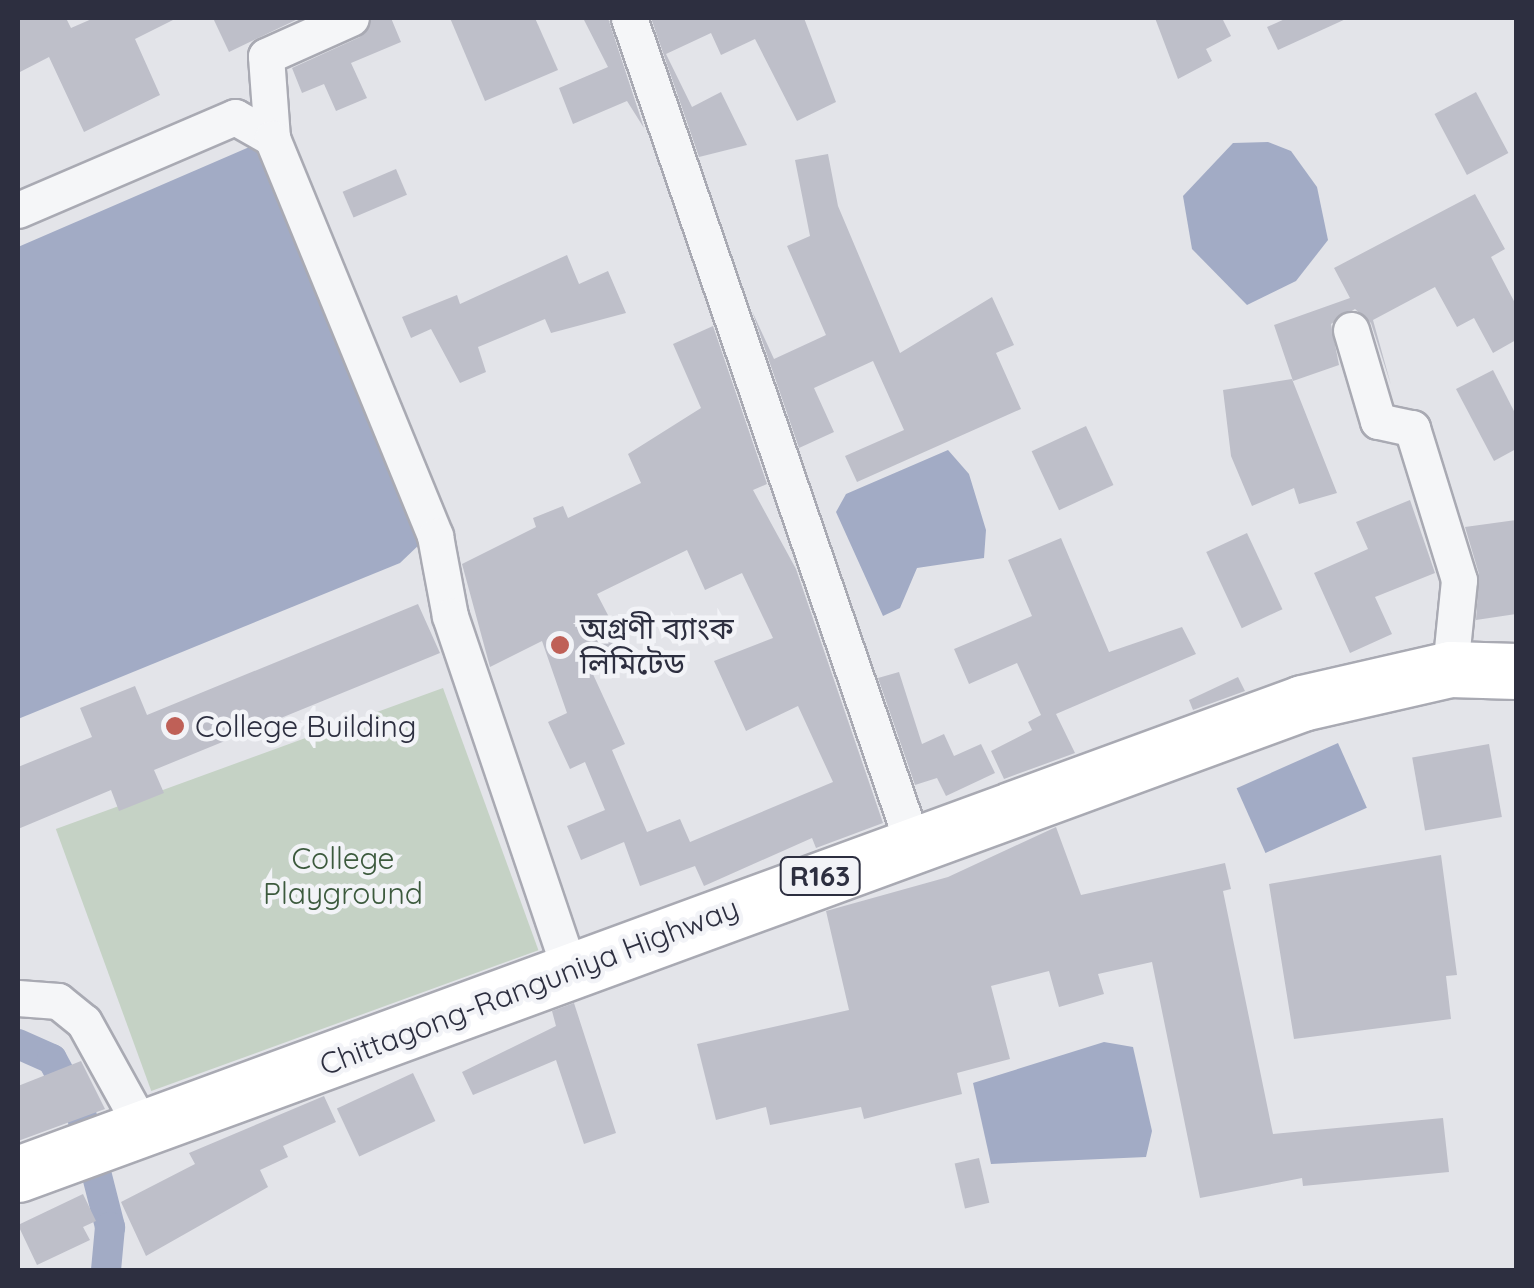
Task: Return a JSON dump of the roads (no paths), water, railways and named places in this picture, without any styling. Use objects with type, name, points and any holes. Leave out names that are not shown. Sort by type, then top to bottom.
[{"type":"main road","name":"Chittagong-Ranguniya Highway","points":[[38,1166],[1302,704],[1450,669],[1516,672]]},
{"type":"street","points":[[346,18],[266,56],[272,138],[435,536],[450,616],[570,972]]},
{"type":"street","points":[[630,18],[913,844]]},
{"type":"street","points":[[18,210],[235,117],[272,138]]},
{"type":"street","points":[[1351,330],[1378,421],[1412,428],[1458,580],[1450,669]]},
{"type":"street","points":[[18,998],[58,1001],[84,1022],[140,1130]]},
{"type":"water","points":[[1268,142],[1291,151],[1317,187],[1328,240],[1296,281],[1247,305],[1192,249],[1183,196],[1233,143]]},
{"type":"water","points":[[254,145],[422,542],[400,563],[18,719],[18,247]]},
{"type":"water","points":[[948,450],[969,474],[986,530],[984,558],[917,568],[900,608],[883,616],[836,512],[846,494]]},
{"type":"water","points":[[1338,743],[1367,808],[1265,853],[1237,788]]},
{"type":"water","points":[[1104,1042],[1133,1047],[1152,1131],[1146,1157],[991,1164],[973,1083]]},
{"type":"waterway","points":[[18,1044],[52,1059],[81,1113],[110,1227],[106,1270]]},
{"type":"place","name":"অগ্রণী ব্যাংক লিমিটেড","points":[[560,645]]},
{"type":"place","name":"College Building","points":[[175,726]]},
{"type":"park label","name":"College Playground","points":[[343,875]]}]
